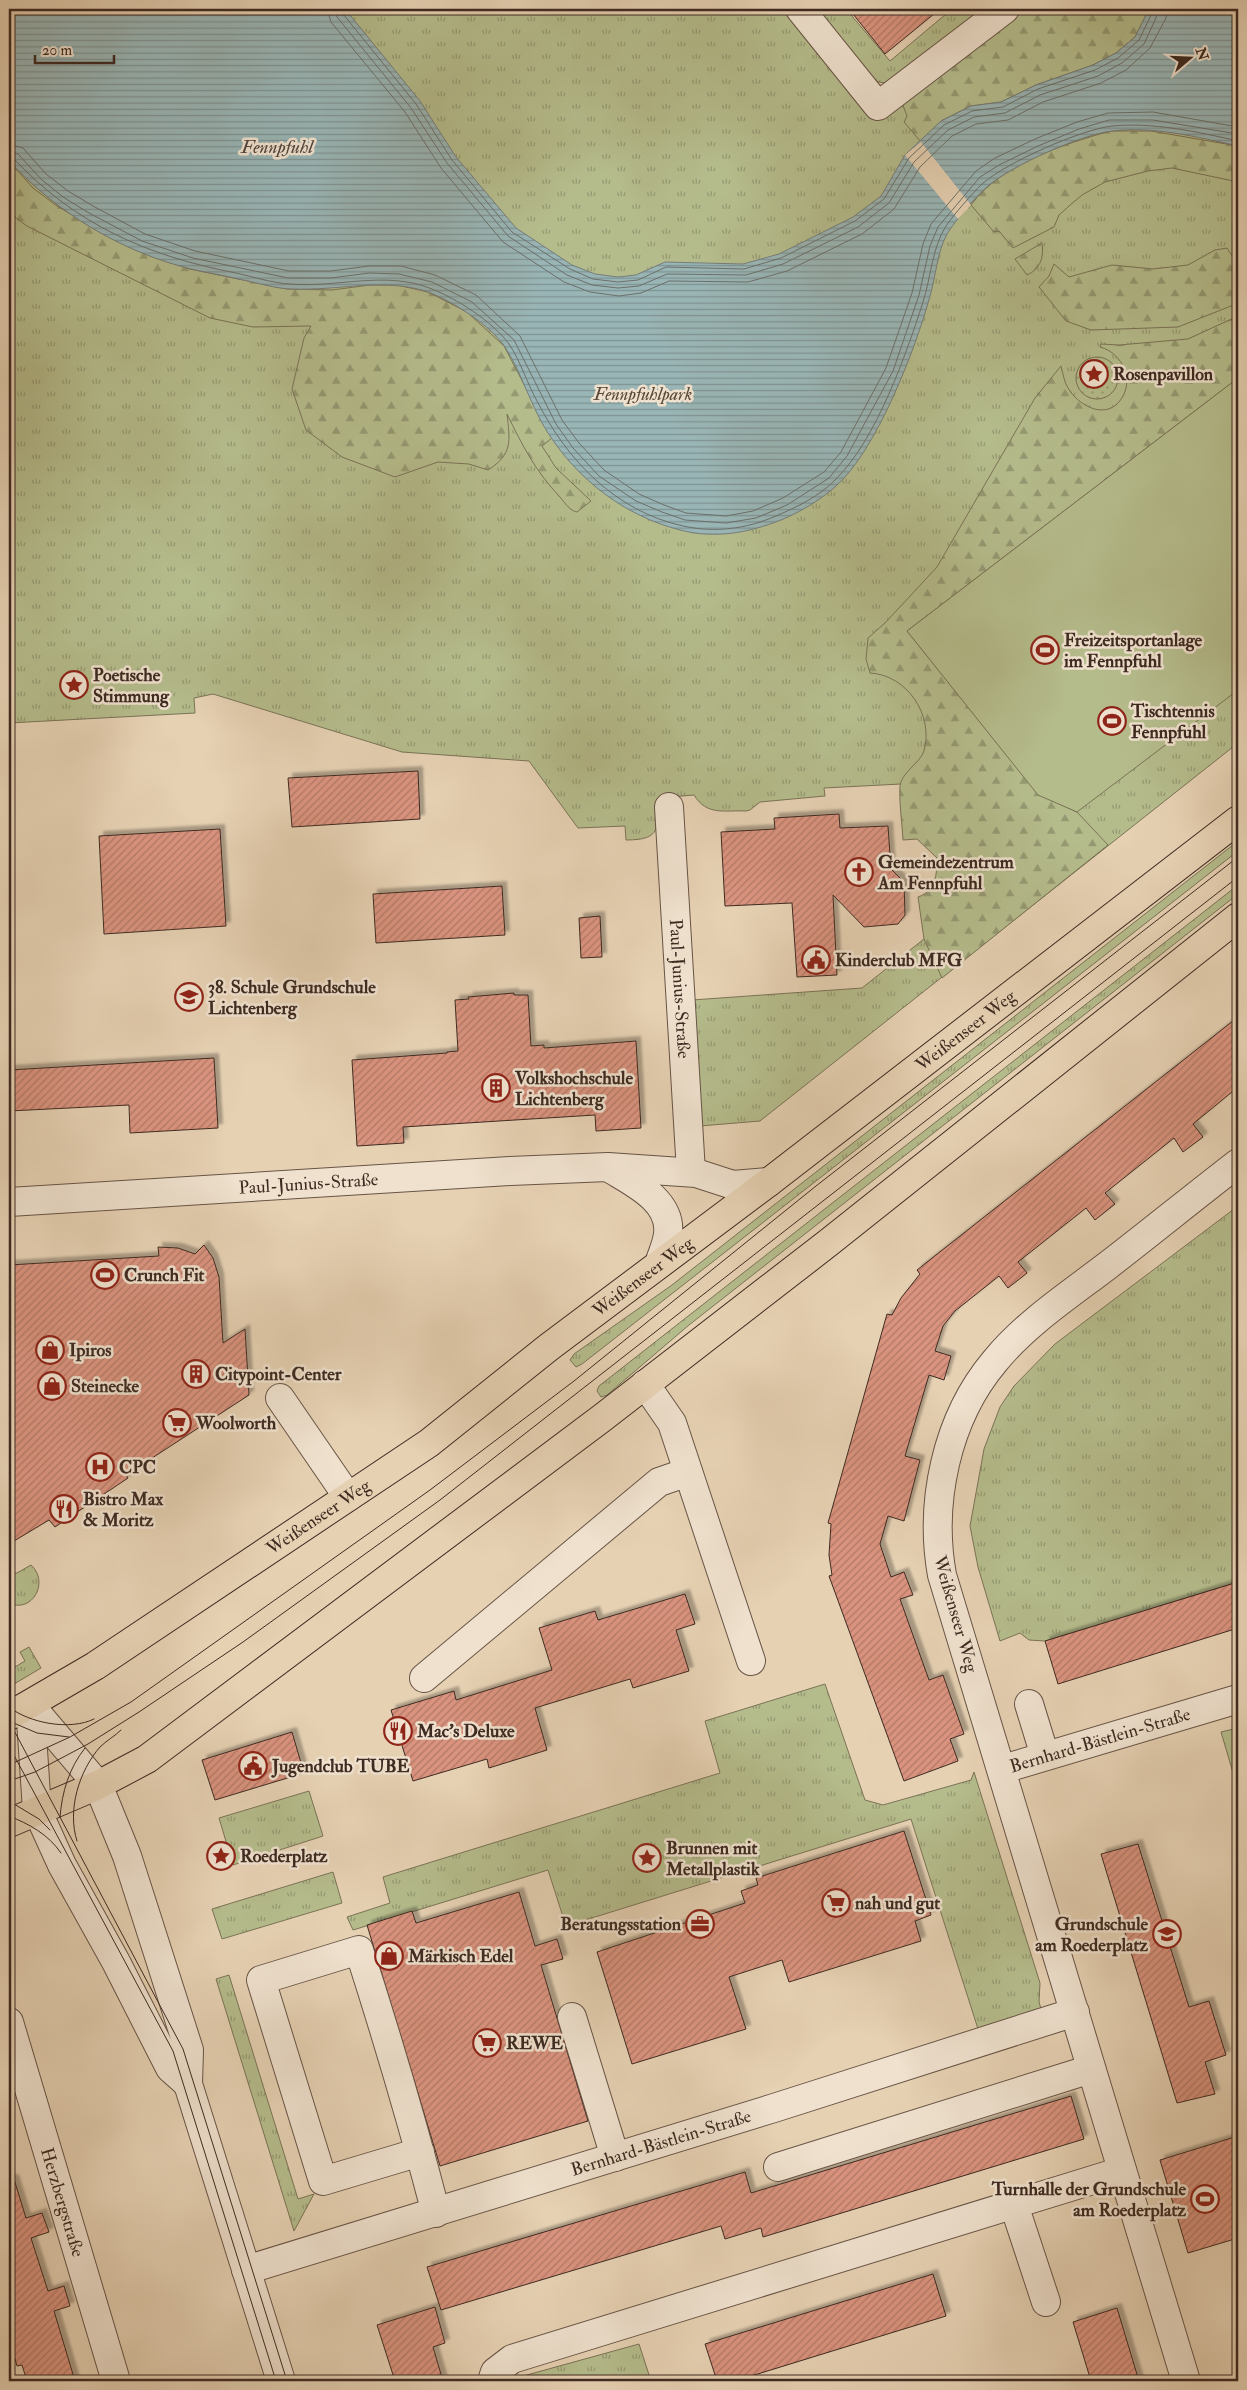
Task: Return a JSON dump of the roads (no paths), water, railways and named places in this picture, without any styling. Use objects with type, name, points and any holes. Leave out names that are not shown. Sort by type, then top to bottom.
[{"type":"main road","name":"Weißenseer Weg","points":[[19,1710],[95,1666],[429,1443],[549,1347],[769,1182],[1238,820]]},
{"type":"main road","points":[[9,1823],[98,1784],[147,1759],[602,1418],[828,1243],[1238,916]]},
{"type":"street","points":[[800,9],[878,106],[1005,9]]},
{"type":"street","name":"Paul-Junius-Straße","points":[[669,807],[691,1172]]},
{"type":"street","name":"Weißenseer Weg","points":[[1002,1769],[942,1575],[937,1545],[938,1498],[954,1437],[978,1385],[994,1362],[1013,1342],[1238,1163]]},
{"type":"street","points":[[608,1167],[651,1193],[667,1219],[668,1233],[659,1264]]},
{"type":"street","name":"Paul-Junius-Straße","points":[[9,1202],[510,1171],[608,1167],[691,1172],[733,1184],[769,1182]]},
{"type":"street","points":[[645,1384],[672,1422],[750,1661]]},
{"type":"street","points":[[280,1398],[348,1497]]},
{"type":"street","points":[[424,1678],[659,1482],[688,1472]]},
{"type":"street","name":"Bernhard-Bästlein-Straße","points":[[1186,2381],[1002,1769],[1238,1699]]},
{"type":"street","points":[[1029,1704],[1044,1756]]},
{"type":"street","points":[[19,1710],[98,1784],[118,1831],[189,2050],[188,2084],[281,2381]]},
{"type":"street","points":[[19,1710],[37,1810],[170,2068],[188,2084]]},
{"type":"street","points":[[420,2152],[323,2181],[261,1980],[359,1950],[420,2152],[436,2213]]},
{"type":"street","name":"Bernhard-Bästlein-Straße","points":[[246,2270],[616,2157],[1075,2012]]},
{"type":"street","points":[[572,2017],[616,2157]]},
{"type":"street","name":"Herzbergstraße","points":[[9,2022],[116,2381]]},
{"type":"street","points":[[778,2167],[1091,2069]]},
{"type":"street","points":[[492,2380],[502,2364],[512,2359],[1122,2171]]},
{"type":"street","points":[[1014,2205],[1046,2302]]},
{"type":"water","name":"Fennpfuhl","points":[[12,9],[345,9],[420,101],[456,157],[516,228],[572,265],[595,274],[618,277],[636,275],[665,262],[743,264],[779,254],[853,217],[881,196],[905,155],[941,121],[971,106],[1001,102],[1036,85],[1093,65],[1116,53],[1135,37],[1149,9],[1238,9],[1238,146],[1159,131],[1112,131],[1083,138],[1047,152],[999,178],[978,196],[947,234],[939,256],[924,318],[905,370],[879,425],[850,471],[835,487],[822,497],[802,510],[781,520],[731,533],[693,533],[660,524],[640,516],[622,506],[588,481],[560,450],[548,433],[505,347],[490,330],[448,301],[428,292],[395,285],[286,289],[191,269],[165,262],[140,252],[116,241],[69,214],[28,180],[9,161],[9,11]]},
{"type":"tram line","points":[[9,1765],[70,1737],[131,1702],[430,1490],[574,1381],[816,1186],[1238,857]]},
{"type":"tram line","points":[[9,1781],[35,1772],[88,1744],[139,1712],[243,1642],[440,1500],[1238,877]]},
{"type":"tram line","points":[[9,1707],[17,1713],[50,1724],[84,1723],[94,1719]]},
{"type":"tram line","points":[[9,1721],[183,2049],[287,2381]]},
{"type":"tram line","points":[[9,1721],[37,1733],[69,1737]]},
{"type":"tram line","points":[[77,1841],[73,1817],[74,1804],[81,1779],[86,1767],[100,1747],[121,1730]]},
{"type":"tram line","points":[[9,1746],[173,2051],[276,2381]]},
{"type":"tram line","points":[[60,1817],[62,1798],[67,1781],[85,1748]]},
{"type":"tram line","points":[[9,1801],[39,1819],[50,1830]]},
{"type":"tram line","points":[[9,1816],[38,1830],[61,1853]]},
{"type":"place","name":"Rosenpavillon","points":[[1094,374]]},
{"type":"place","name":"Freizeitsportanlage im Fennpfuhl","points":[[1045,650]]},
{"type":"place","name":"Poetische Stimmung","points":[[74,685]]},
{"type":"place","name":"Tischtennis Fennpfuhl","points":[[1112,721]]},
{"type":"place","name":"Gemeindezentrum Am Fennpfuhl","points":[[859,872]]},
{"type":"place","name":"Kinderclub MFG","points":[[816,960]]},
{"type":"place","name":"38. Schule Grundschule Lichtenberg","points":[[189,997]]},
{"type":"place","name":"Volkshochschule Lichtenberg","points":[[496,1088]]},
{"type":"place","name":"Crunch Fit","points":[[105,1275]]},
{"type":"place","name":"Ipiros","points":[[50,1350]]},
{"type":"place","name":"Citypoint-Center","points":[[196,1374]]},
{"type":"place","name":"Steinecke","points":[[52,1386]]},
{"type":"place","name":"Woolworth","points":[[177,1423]]},
{"type":"place","name":"CPC","points":[[100,1467]]},
{"type":"place","name":"Bistro Max & Moritz","points":[[64,1509]]},
{"type":"place","name":"Mac's Deluxe","points":[[398,1731]]},
{"type":"place","name":"Jugendclub TUBE","points":[[253,1766]]},
{"type":"place","name":"Roederplatz","points":[[221,1856]]},
{"type":"place","name":"Brunnen mit Metallplastik","points":[[647,1858]]},
{"type":"place","name":"nah und gut","points":[[836,1903]]},
{"type":"place","name":"Beratungsstation","points":[[700,1924]]},
{"type":"place","name":"Grundschule am Roederplatz","points":[[1167,1934]]},
{"type":"place","name":"Märkisch Edel","points":[[389,1956]]},
{"type":"place","name":"REWE","points":[[487,2043]]},
{"type":"place","name":"Turnhalle der Grundschule am Roederplatz","points":[[1205,2199]]},
{"type":"park label","name":"Fennpfuhlpark","points":[[643,394]]}]
